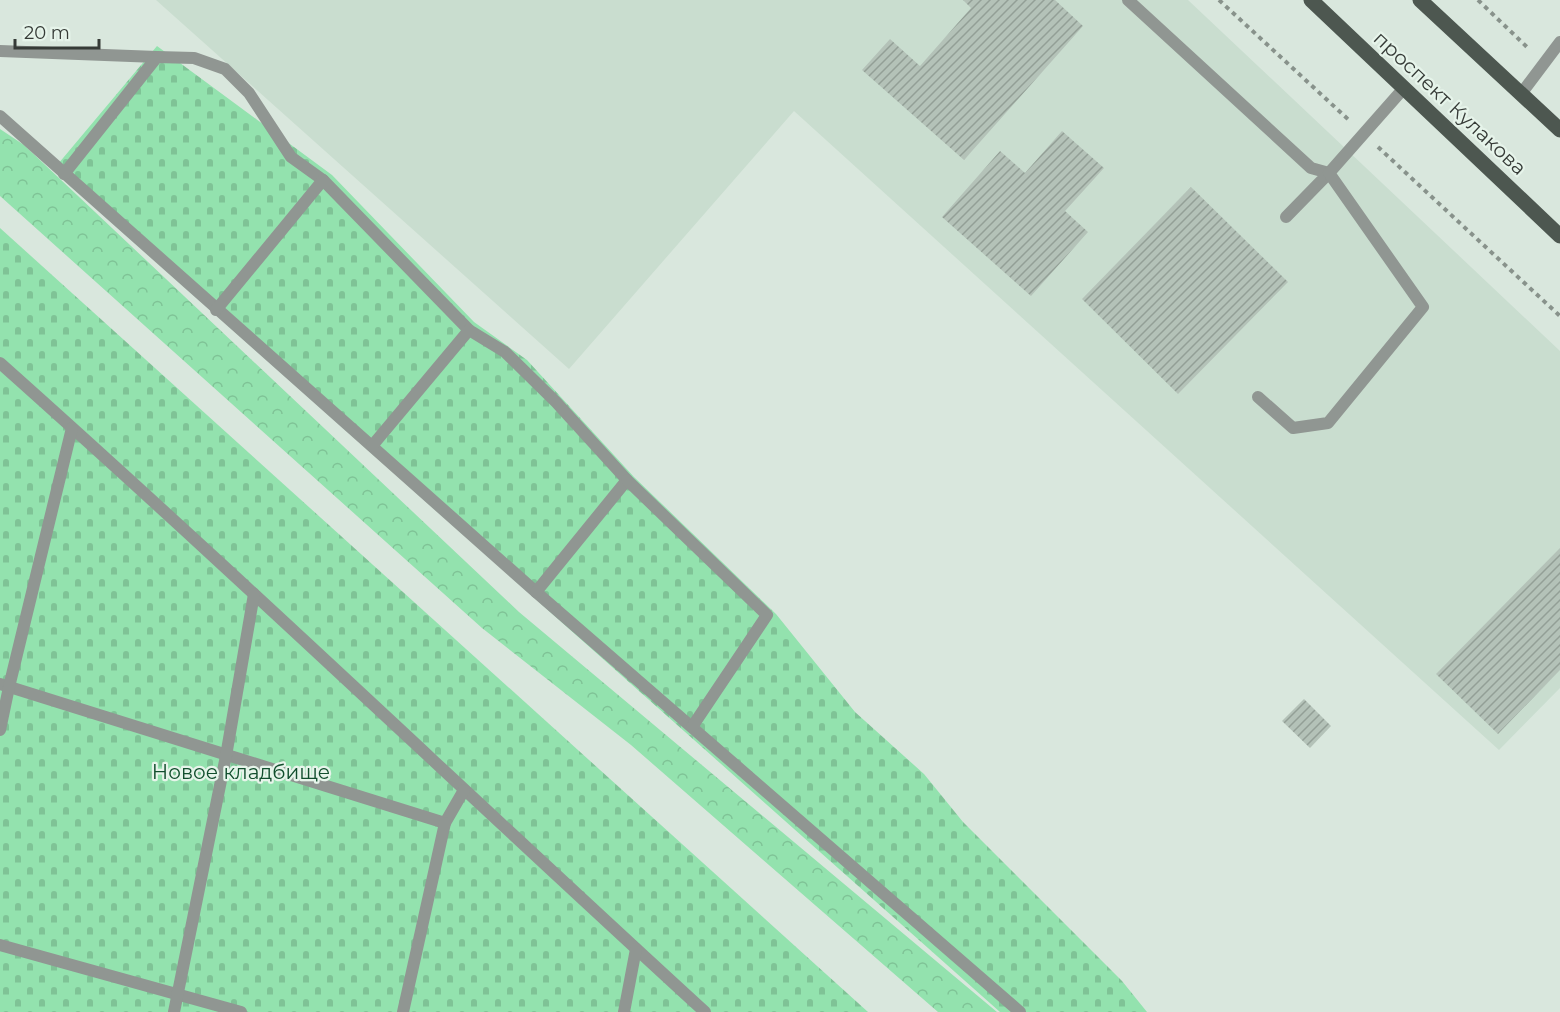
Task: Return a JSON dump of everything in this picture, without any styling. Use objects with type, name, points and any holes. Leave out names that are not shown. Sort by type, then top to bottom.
[{"type":"main road","name":"проспект Кулакова","points":[[1311,0],[1560,236]]},
{"type":"main road","points":[[1420,0],[1560,130]]},
{"type":"street","points":[[1128,0],[1311,168],[1329,173],[1423,307],[1328,423],[1293,428],[1258,397]]},
{"type":"street","points":[[1521,94],[1560,42]]},
{"type":"street","points":[[0,51],[194,58],[225,69],[249,93],[291,157],[323,180],[469,330],[506,352],[556,402],[627,480],[767,615],[692,727]]},
{"type":"street","points":[[64,174],[156,57]]},
{"type":"street","points":[[1286,217],[1329,173],[1404,88]]},
{"type":"street","points":[[0,116],[536,592],[1020,1012]]},
{"type":"street","points":[[216,310],[323,180]]},
{"type":"street","points":[[372,446],[469,330]]},
{"type":"street","points":[[0,363],[254,594],[705,1012]]},
{"type":"street","points":[[0,730],[4,686],[72,428]]},
{"type":"street","points":[[536,592],[627,480]]},
{"type":"street","points":[[174,1012],[226,756],[254,594]]},
{"type":"street","points":[[4,686],[445,824]]},
{"type":"street","points":[[403,1012],[445,824],[464,790]]},
{"type":"street","points":[[0,945],[241,1012]]},
{"type":"street","points":[[624,1012],[636,949]]},
{"type":"path","points":[[1219,0],[1560,316]]},
{"type":"path","points":[[1478,0],[1544,63]]},
{"type":"shaded area","points":[[156,0],[1188,0],[1560,351],[1560,688],[1499,750],[794,111],[569,369]]},
{"type":"green space","points":[[157,46],[332,175],[474,322],[527,360],[634,477],[776,614],[855,712],[924,774],[963,822],[1122,981],[1147,1012],[1000,1012],[53,170]]},
{"type":"green space","points":[[0,129],[24,145],[519,612],[997,1012],[938,1012],[631,745],[482,628],[0,196]]},
{"type":"green space","name":"Новое кладбище","points":[[0,228],[868,1012],[0,1012]]},
{"type":"building","points":[[963,0],[1055,0],[1083,26],[964,160],[862,70],[890,39],[920,66],[971,8]]},
{"type":"building","points":[[1062,131],[1104,168],[1065,211],[1088,232],[1031,296],[942,217],[1000,151],[1025,173]]},
{"type":"building","points":[[1191,187],[1288,282],[1178,394],[1082,299]]},
{"type":"building","points":[[1560,548],[1560,670],[1498,734],[1436,674]]},
{"type":"building","points":[[1304,699],[1331,726],[1310,748],[1282,721]]}]
